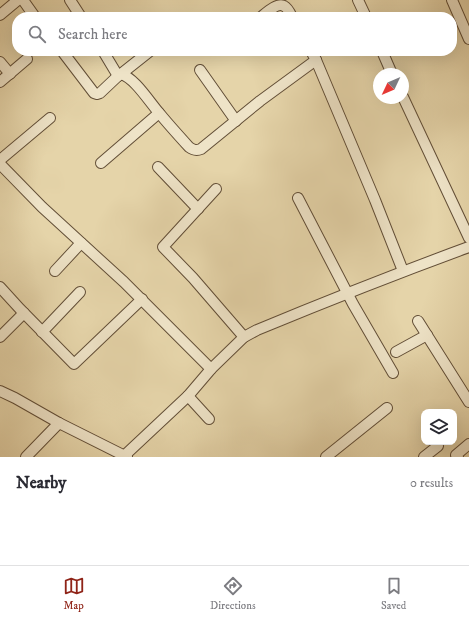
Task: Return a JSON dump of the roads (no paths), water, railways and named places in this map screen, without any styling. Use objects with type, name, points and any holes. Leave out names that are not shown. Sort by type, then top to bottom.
[{"type":"street","points":[[0,15],[18,0]]},
{"type":"street","points":[[22,0],[31,12]]},
{"type":"street","points":[[70,0],[78,12]]},
{"type":"street","points":[[358,0],[364,12]]},
{"type":"street","points":[[452,0],[469,39]]},
{"type":"street","points":[[267,12],[275,6],[282,5],[286,6],[289,12]]},
{"type":"street","points":[[66,56],[94,93],[97,94],[100,94],[120,75],[144,56]]},
{"type":"street","points":[[107,56],[120,75],[129,78],[135,83],[159,113],[193,150],[201,149],[260,101],[316,60]]},
{"type":"street","points":[[314,56],[375,200],[403,271]]},
{"type":"street","points":[[384,56],[389,68]]},
{"type":"street","points":[[0,82],[27,59]]},
{"type":"street","points":[[0,62],[10,74]]},
{"type":"street","points":[[200,70],[236,121]]},
{"type":"street","points":[[406,104],[469,238]]},
{"type":"street","points":[[101,163],[159,113]]},
{"type":"street","points":[[0,160],[50,118]]},
{"type":"street","points":[[0,164],[42,207],[142,299],[211,369]]},
{"type":"street","points":[[158,167],[198,209]]},
{"type":"street","points":[[216,189],[163,247],[193,278],[244,337]]},
{"type":"street","points":[[298,198],[347,293],[393,373]]},
{"type":"street","points":[[55,271],[81,243]]},
{"type":"street","points":[[0,391],[125,457],[188,396],[211,369],[244,337],[257,330],[347,293],[469,247]]},
{"type":"street","points":[[0,287],[74,364],[142,299]]},
{"type":"street","points":[[42,332],[80,292]]},
{"type":"street","points":[[0,337],[24,313]]},
{"type":"street","points":[[418,322],[469,402]]},
{"type":"street","points":[[396,352],[427,336]]},
{"type":"street","points":[[188,396],[209,419]]},
{"type":"street","points":[[326,457],[387,408]]},
{"type":"street","points":[[26,457],[59,423]]},
{"type":"street","points":[[458,457],[456,455],[469,444]]},
{"type":"street","points":[[424,457],[438,446]]}]
